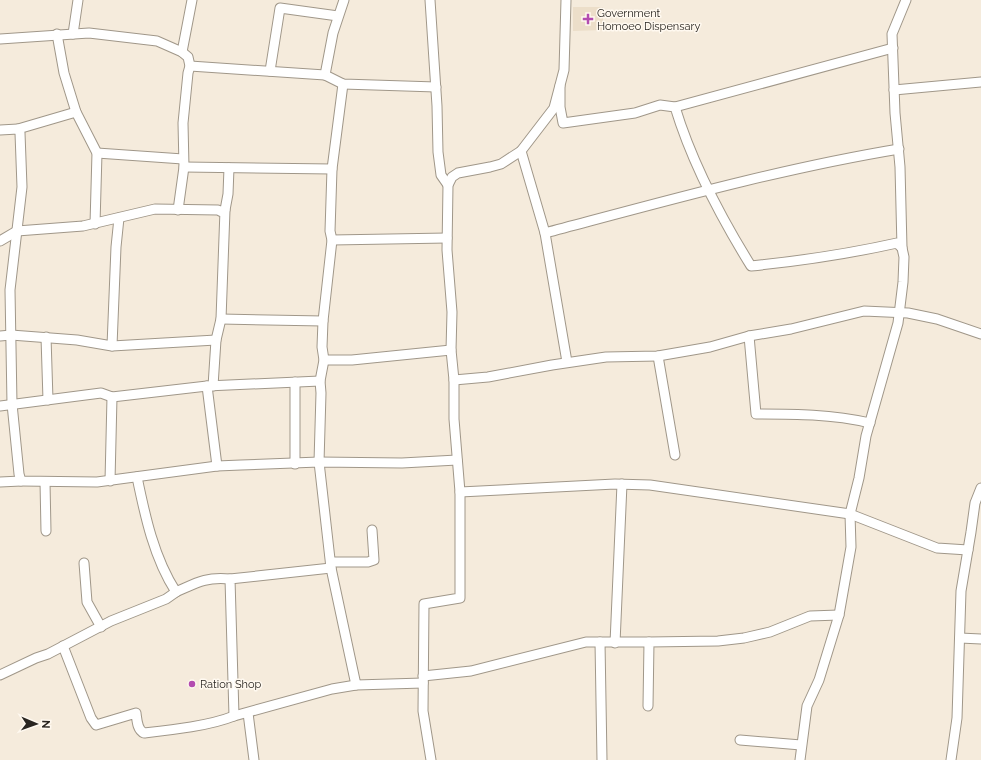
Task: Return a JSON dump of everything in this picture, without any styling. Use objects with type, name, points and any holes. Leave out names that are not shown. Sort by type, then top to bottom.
[{"type":"street","points":[[73,34],[78,0]]},
{"type":"street","points":[[182,52],[192,0]]},
{"type":"street","points":[[325,75],[333,33],[344,0]]},
{"type":"street","points":[[430,0],[438,120],[438,152],[441,175],[448,185]]},
{"type":"street","points":[[430,760],[423,711],[424,604],[460,598],[460,492],[454,420],[454,380],[451,350],[452,312],[447,238],[448,185],[452,178],[458,173],[490,168],[501,164],[521,151],[554,108],[564,70],[566,0]]},
{"type":"street","points":[[800,760],[801,745],[808,706],[819,680],[839,615],[851,547],[850,514],[870,423],[898,323],[903,282],[904,257],[902,248],[900,167],[894,90],[892,34],[906,0]]},
{"type":"street","points":[[270,71],[280,8],[338,16]]},
{"type":"street","points":[[0,39],[89,33],[157,41],[182,52],[188,58],[190,66],[183,123],[183,163],[178,210]]},
{"type":"street","points":[[57,34],[64,73],[76,112],[97,153],[95,224]]},
{"type":"street","points":[[560,86],[560,107],[563,123],[635,114],[660,105],[675,107],[893,48]]},
{"type":"street","points":[[190,66],[325,75],[343,84],[436,88]]},
{"type":"street","points":[[894,90],[981,82]]},
{"type":"street","points":[[343,84],[332,168],[330,231],[332,240],[323,321],[322,347],[324,360],[320,381],[319,462],[331,565],[356,685]]},
{"type":"street","points":[[675,107],[682,131],[708,189],[720,213],[751,266],[858,252],[897,243],[902,248]]},
{"type":"street","points":[[0,130],[18,129],[76,112]]},
{"type":"street","points":[[18,129],[20,133],[22,187],[10,290],[10,335],[12,404],[21,481]]},
{"type":"street","points":[[545,233],[708,189],[850,157],[899,149]]},
{"type":"street","points":[[521,151],[545,233],[567,362]]},
{"type":"street","points":[[97,153],[228,168],[332,168]]},
{"type":"street","points":[[217,466],[210,386],[216,340],[221,318],[225,210],[228,194],[228,168]]},
{"type":"street","points":[[0,241],[17,231],[83,226],[155,209],[218,210],[224,214],[225,210]]},
{"type":"street","points":[[112,346],[116,247],[119,218]]},
{"type":"street","points":[[332,240],[447,238]]},
{"type":"street","points":[[454,380],[488,377],[567,362],[606,357],[658,356],[710,347],[749,336],[791,329],[864,311],[908,313],[937,319],[981,334]]},
{"type":"street","points":[[221,318],[323,321]]},
{"type":"street","points":[[0,336],[10,335],[77,340],[112,346],[216,340]]},
{"type":"street","points":[[749,336],[756,414],[826,416],[870,423]]},
{"type":"street","points":[[46,338],[48,400]]},
{"type":"street","points":[[324,360],[352,360],[451,350]]},
{"type":"street","points":[[658,356],[675,455]]},
{"type":"street","points":[[0,406],[101,393],[112,397],[210,386],[320,381]]},
{"type":"street","points":[[295,382],[295,464]]},
{"type":"street","points":[[110,481],[112,397]]},
{"type":"street","points":[[0,482],[110,481],[217,466],[319,462],[402,463],[457,460]]},
{"type":"street","points":[[137,477],[145,519],[166,577],[176,592]]},
{"type":"street","points":[[45,482],[46,531]]},
{"type":"street","points":[[460,492],[622,484],[650,485],[850,514],[937,548],[968,550]]},
{"type":"street","points":[[614,643],[622,484]]},
{"type":"street","points":[[951,760],[957,718],[961,591],[968,550],[977,524],[975,503],[981,488]]},
{"type":"street","points":[[0,675],[63,646],[111,621],[166,599],[176,592],[201,580],[217,578],[230,579],[374,560],[372,530]]},
{"type":"street","points":[[84,563],[87,602],[101,627]]},
{"type":"street","points":[[230,579],[234,716]]},
{"type":"street","points":[[63,646],[91,718],[96,725],[136,713],[139,728],[141,732],[144,733],[168,731],[224,720],[332,689],[356,685],[423,680],[471,671],[586,642],[614,643],[718,641],[744,638],[770,632],[810,616],[839,615]]},
{"type":"street","points":[[960,638],[981,639]]},
{"type":"street","points":[[600,642],[602,760]]},
{"type":"street","points":[[648,706],[649,642]]},
{"type":"street","points":[[248,713],[254,760]]},
{"type":"street","points":[[740,740],[801,745]]},
{"type":"shaded area","name":"Government Homoeo Dispensary","points":[[573,7],[603,7],[603,30],[573,31]]},
{"type":"place","name":"Government Homoeo Dispensary","points":[[588,19]]},
{"type":"place","name":"Ration Shop","points":[[192,684]]}]
